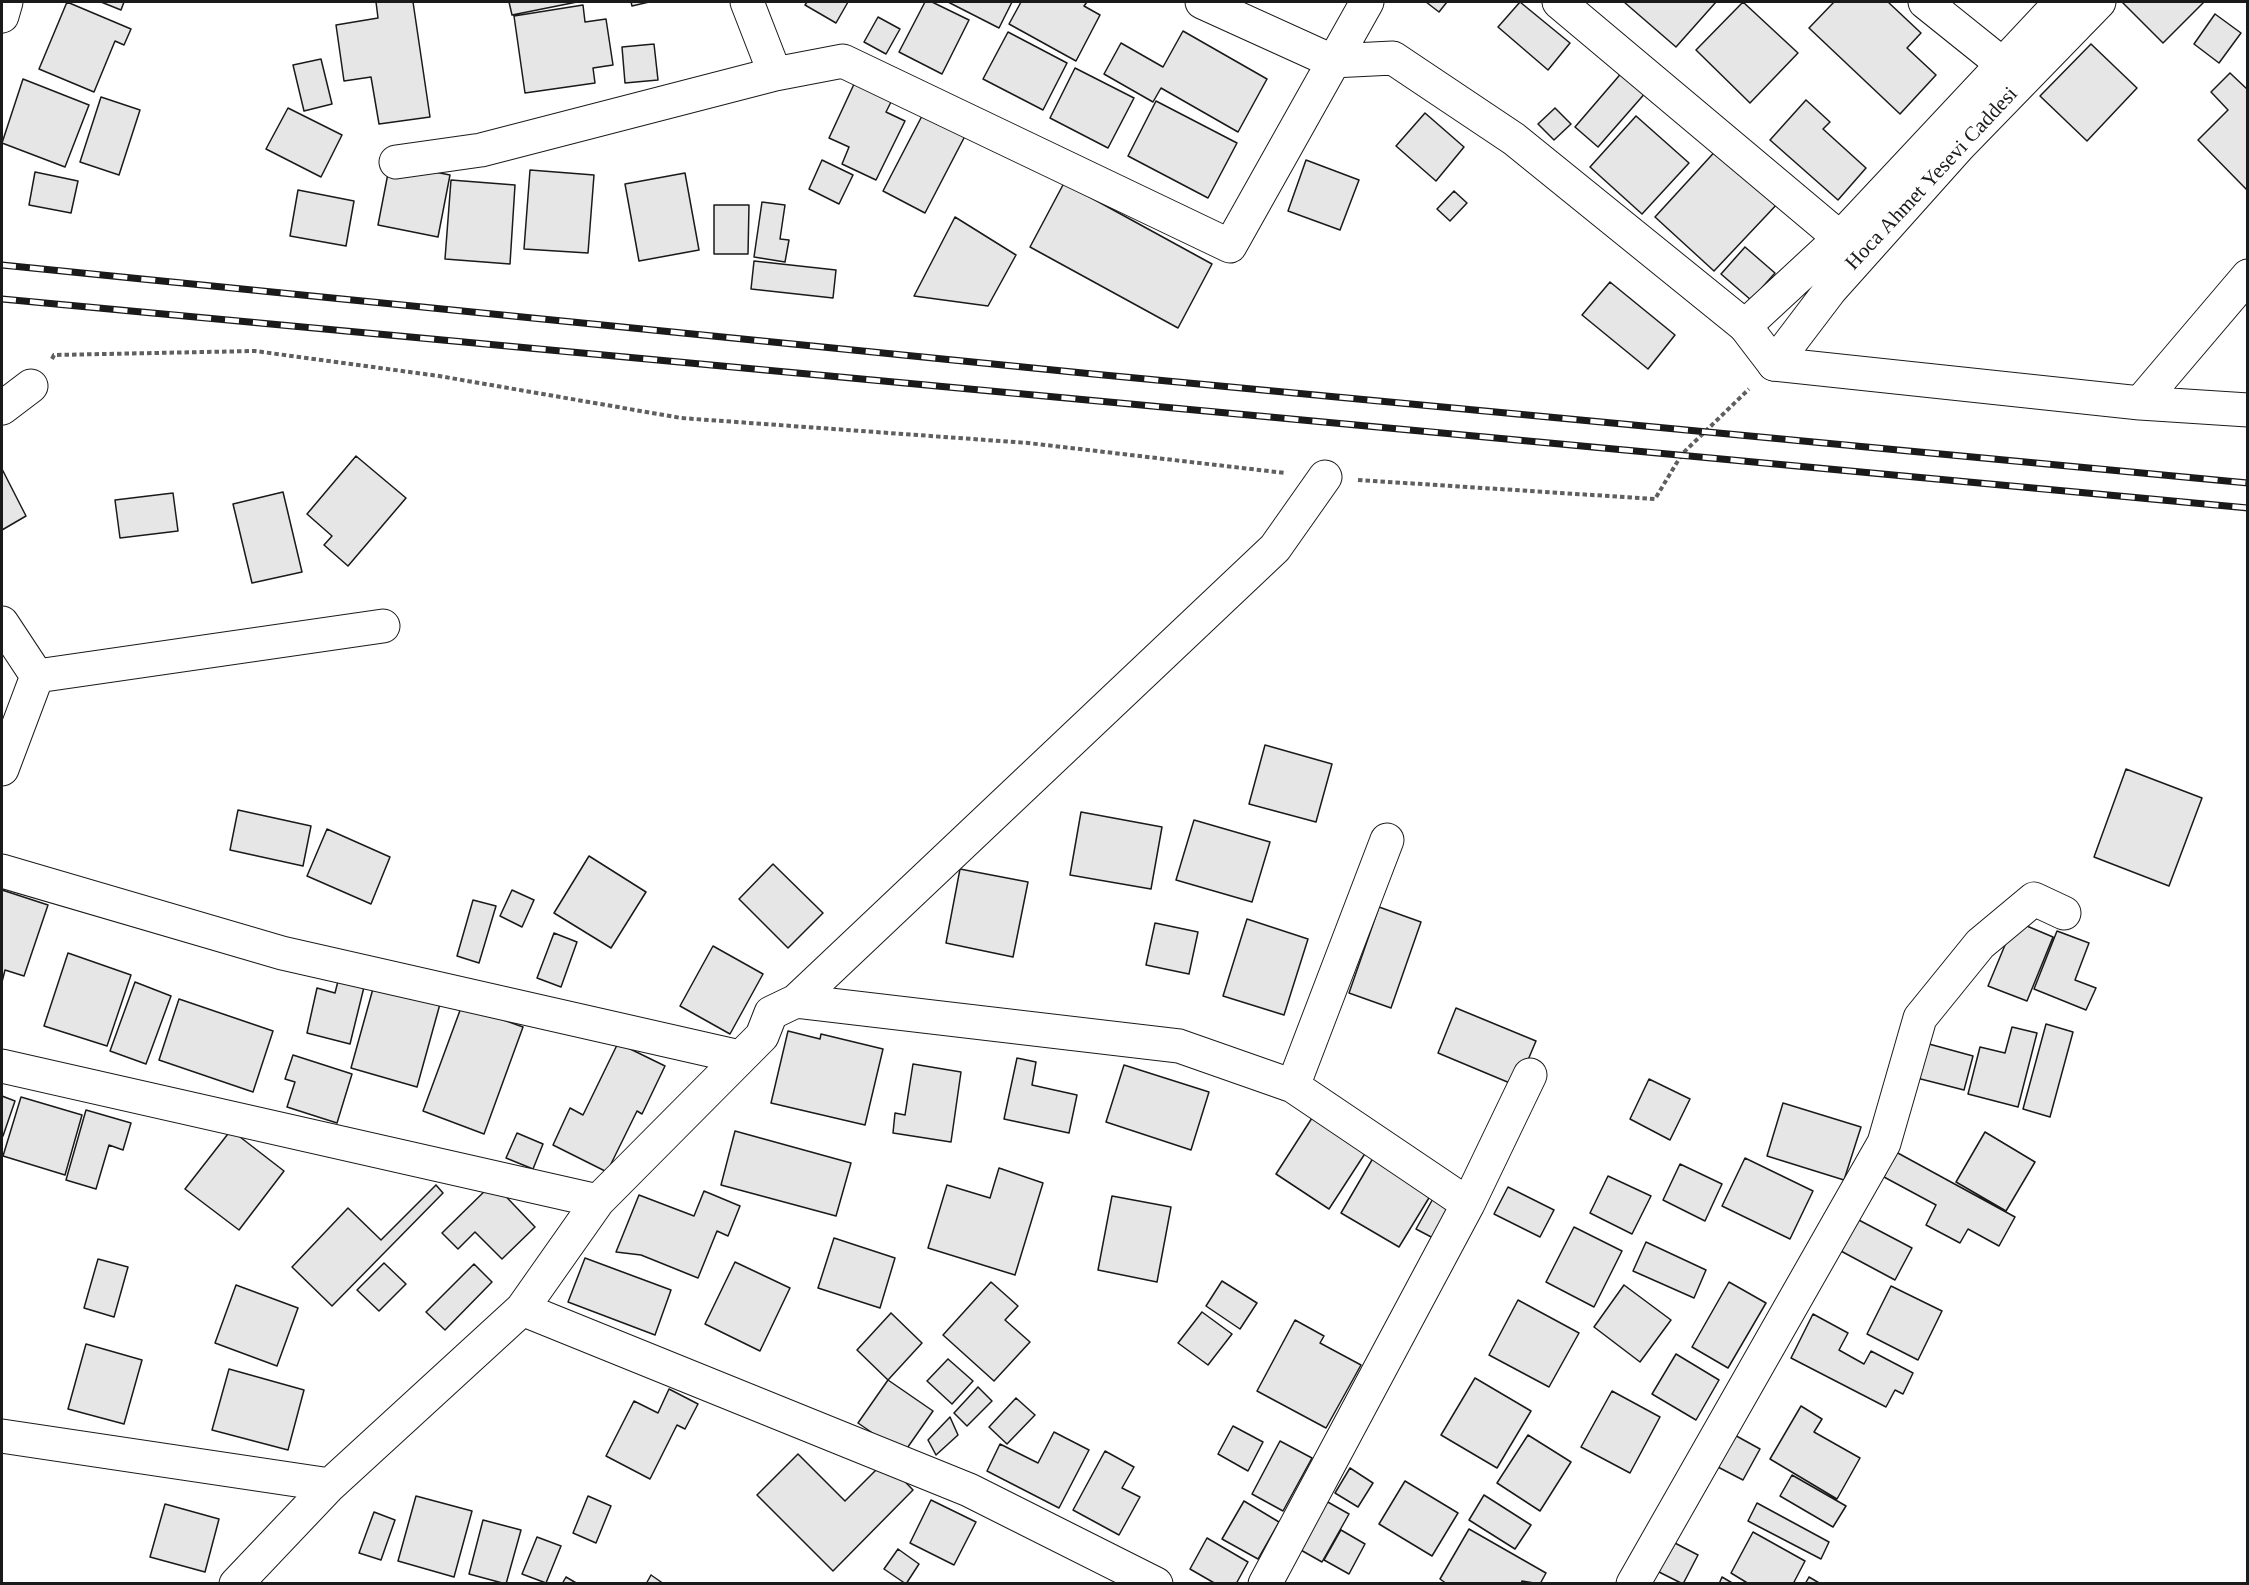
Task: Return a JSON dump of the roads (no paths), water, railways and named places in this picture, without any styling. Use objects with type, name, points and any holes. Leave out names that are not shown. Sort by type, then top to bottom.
[{"type":"street","points":[[2,16],[6,2]]},
{"type":"street","points":[[747,2],[775,74]]},
{"type":"street","points":[[1202,2],[1332,61],[1393,58],[1514,139],[1745,326],[1774,364],[2140,403],[2247,410]]},
{"type":"street","points":[[396,162],[481,150],[775,74],[843,61],[1230,246],[1367,2]]},
{"type":"street","points":[[1559,2],[1840,238]]},
{"type":"street","points":[[1925,2],[2001,63]]},
{"type":"street","name":"Hoca Ahmet Yesevi Caddesi","points":[[1745,326],[1840,238],[2001,63],[2061,2]]},
{"type":"street","name":"Hoca Ahmet Yesevi Caddesi","points":[[1774,364],[1831,289],[1959,146],[2099,2]]},
{"type":"street","points":[[2140,403],[2247,276]]},
{"type":"street","points":[[2,408],[31,386]]},
{"type":"street","points":[[236,1584],[330,1485],[522,1309],[598,1201],[762,1036],[771,1013],[796,1001],[1275,548],[1325,477]]},
{"type":"street","points":[[2,623],[37,676]]},
{"type":"street","points":[[37,676],[383,626]]},
{"type":"street","points":[[2,769],[37,676]]},
{"type":"street","points":[[1293,1086],[1387,840]]},
{"type":"street","points":[[2,871],[282,953],[740,1057]]},
{"type":"street","points":[[1633,1584],[1884,1143],[1920,1018],[1980,944],[2034,899],[2064,913]]},
{"type":"street","points":[[796,1001],[1179,1046],[1293,1086],[1468,1204]]},
{"type":"street","points":[[2,1066],[598,1201]]},
{"type":"street","points":[[1265,1584],[1468,1204],[1530,1076]]},
{"type":"street","points":[[522,1309],[969,1490],[1156,1584]]},
{"type":"street","points":[[2,1436],[330,1485]]},
{"type":"railway","points":[[2,265],[1093,374],[2248,483]]},
{"type":"railway","points":[[2,299],[2248,508]]}]
